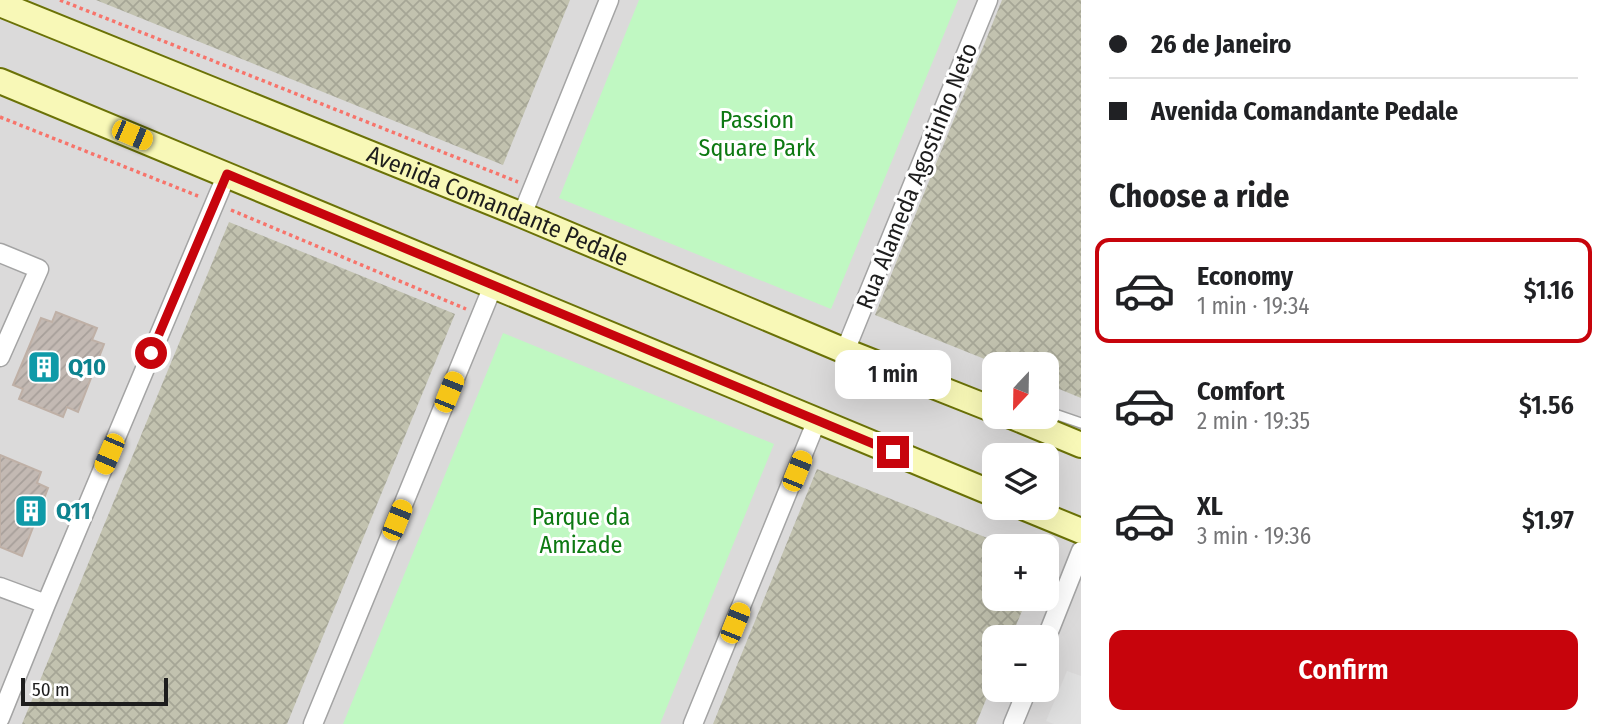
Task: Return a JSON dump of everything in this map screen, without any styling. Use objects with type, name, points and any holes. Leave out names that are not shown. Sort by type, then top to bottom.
[{"type":"street","points":[[522,215],[609,0]]},
{"type":"street","name":"Rua Alameda Agostinho Neto","points":[[845,351],[988,0]]},
{"type":"street","name":"Avenida Comandante Pedale","points":[[0,4],[522,215],[845,351],[982,405]]},
{"type":"street","points":[[0,80],[982,489]]},
{"type":"street","points":[[0,718],[227,174]]},
{"type":"street","points":[[0,253],[38,269],[0,357]]},
{"type":"street","points":[[313,724],[493,286]]},
{"type":"street","points":[[693,724],[817,420]]},
{"type":"street","points":[[1042,429],[1081,445]]},
{"type":"street","points":[[1055,520],[1081,531]]},
{"type":"street","points":[[1052,625],[1081,551]]},
{"type":"street","points":[[0,587],[46,604]]},
{"type":"street","points":[[1013,724],[1022,702]]},
{"type":"lane","points":[[1059,415],[1081,423]]},
{"type":"path","points":[[60,0],[533,188]]},
{"type":"path","points":[[0,117],[215,203],[480,316]]},
{"type":"shaded area","points":[[0,0],[1081,0],[1081,724],[0,724]]},
{"type":"shaded area","points":[[96,0],[570,0],[503,165]]},
{"type":"shaded area","points":[[1002,0],[1081,0],[1081,398],[1059,389],[1059,352],[982,352],[982,358],[875,315]]},
{"type":"shaded area","points":[[229,222],[455,314],[287,724],[22,724]]},
{"type":"shaded area","points":[[817,469],[982,536],[982,611],[1022,611],[1016,625],[982,625],[982,702],[985,702],[976,724],[713,724]]},
{"type":"shaded area","points":[[1067,671],[1081,676],[1081,724],[1054,724],[1046,721],[1054,702],[1059,702],[1059,690]]},
{"type":"green space","name":"Passion Square Park","points":[[639,0],[958,0],[831,309],[559,198]]},
{"type":"green space","name":"Parque da Amizade","points":[[503,333],[774,444],[660,724],[343,724]]},
{"type":"building","name":"Q10","points":[[56,312],[97,328],[92,340],[104,344],[78,412],[67,407],[63,417],[19,399],[23,389],[13,385],[41,318],[52,322]]},
{"type":"building","name":"Q11","points":[[0,455],[41,472],[37,483],[48,488],[22,556],[0,547]]},
{"type":"place","name":"Q10","points":[[44,367]]},
{"type":"place","name":"Q11","points":[[31,511]]},
{"type":"route","points":[[151,353],[227,174],[893,452]]}]
